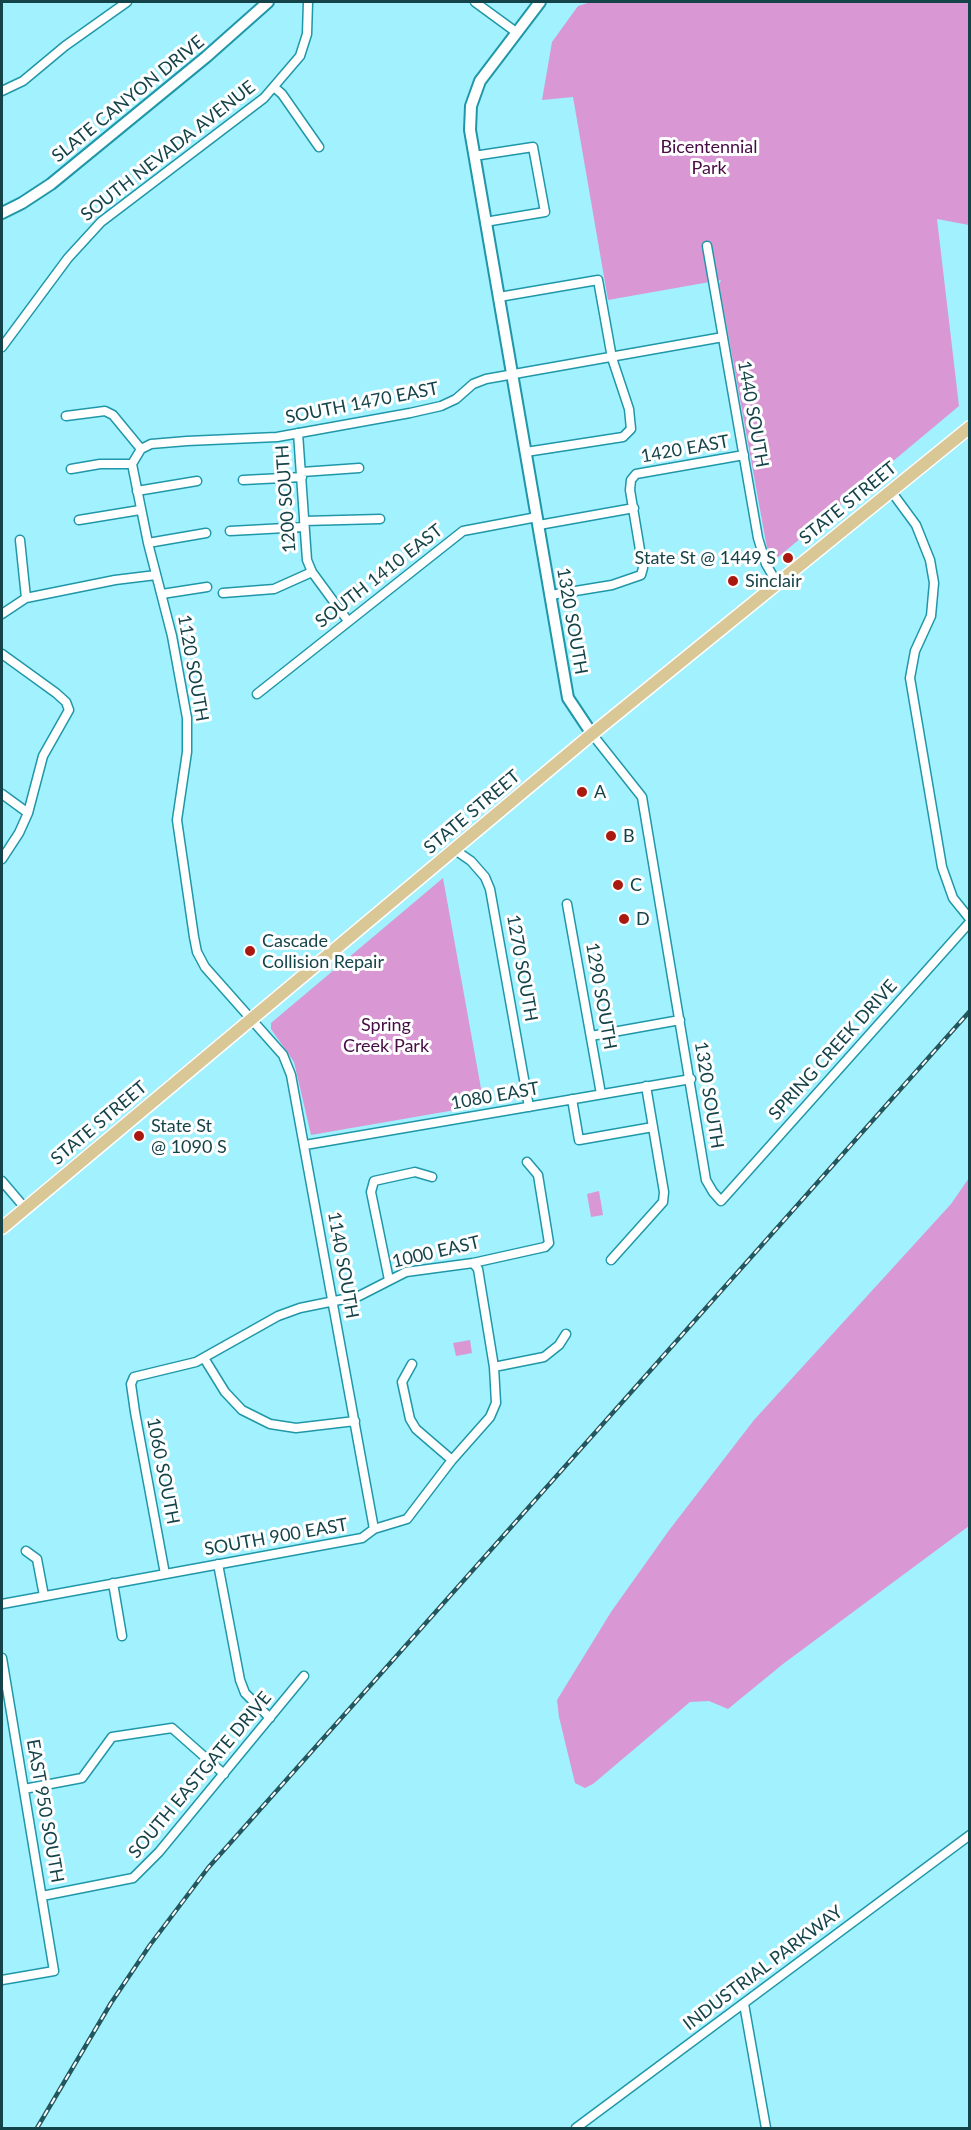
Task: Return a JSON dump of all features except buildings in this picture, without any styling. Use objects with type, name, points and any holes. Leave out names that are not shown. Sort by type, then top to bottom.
[{"type":"main road","name":"STATE STREET","points":[[2,1228],[592,734],[969,427]]},
{"type":"street","points":[[2,91],[23,81],[65,46],[127,2]]},
{"type":"street","name":"SLATE CANYON DRIVE","points":[[2,213],[51,184],[206,57],[268,2]]},
{"type":"street","name":"SOUTH NEVADA AVENUE","points":[[2,347],[68,258],[101,222],[264,98],[274,87],[300,56],[307,34],[308,2]]},
{"type":"street","points":[[474,2],[516,32]]},
{"type":"street","name":"1320 SOUTH","points":[[540,2],[480,81],[471,106],[474,156],[568,698],[592,734],[642,797],[691,1079],[706,1180],[712,1192],[722,1201]]},
{"type":"street","points":[[274,87],[282,94],[320,147]]},
{"type":"street","points":[[474,156],[533,147],[545,212],[485,222]]},
{"type":"street","name":"1440 SOUTH","points":[[707,246],[760,550],[777,583]]},
{"type":"street","points":[[499,297],[598,280],[612,358],[629,409],[631,429],[623,437],[526,452]]},
{"type":"street","name":"SOUTH 1470 EAST","points":[[141,449],[151,444],[178,441],[298,433],[441,406],[456,399],[473,384],[723,337]]},
{"type":"street","points":[[66,416],[105,411],[112,414],[141,449],[132,464],[100,464],[71,469]]},
{"type":"street","name":"1200 SOUTH","points":[[298,433],[307,560],[312,572],[348,621]]},
{"type":"street","name":"1420 EAST","points":[[634,508],[630,485],[633,477],[643,471],[744,455]]},
{"type":"street","name":"1120 SOUTH","points":[[132,464],[140,510],[162,594],[187,718],[187,752],[177,820],[197,952],[206,967],[252,1020]]},
{"type":"street","points":[[243,480],[359,468]]},
{"type":"street","points":[[137,491],[197,481]]},
{"type":"street","points":[[891,491],[916,525],[930,560],[934,583],[931,616],[915,651],[910,678],[942,867],[953,898],[969,921]]},
{"type":"street","points":[[550,595],[612,585],[641,575],[643,568],[634,508]]},
{"type":"street","name":"SOUTH 1410 EAST","points":[[257,694],[463,531],[634,508]]},
{"type":"street","points":[[79,520],[140,510]]},
{"type":"street","points":[[230,531],[380,519]]},
{"type":"street","points":[[148,543],[206,533]]},
{"type":"street","points":[[20,540],[26,598]]},
{"type":"street","points":[[223,593],[274,590],[312,572]]},
{"type":"street","points":[[2,614],[26,598],[115,580],[156,575]]},
{"type":"street","points":[[162,594],[207,587]]},
{"type":"street","points":[[2,654],[56,693],[66,702],[69,710],[43,756],[28,813],[19,833],[2,858]]},
{"type":"street","points":[[2,794],[28,813]]},
{"type":"street","name":"1270 SOUTH","points":[[455,850],[471,861],[485,877],[490,889],[529,1107]]},
{"type":"street","name":"1290 SOUTH","points":[[567,904],[602,1094]]},
{"type":"street","name":"SPRING CREEK DRIVE","points":[[722,1201],[969,921]]},
{"type":"street","name":"1140 SOUTH","points":[[252,1020],[283,1055],[288,1068],[305,1145],[374,1529]]},
{"type":"street","points":[[591,1036],[680,1020]]},
{"type":"street","name":"1080 EAST","points":[[305,1145],[691,1079]]},
{"type":"street","points":[[611,1260],[663,1202],[664,1192],[646,1086]]},
{"type":"street","points":[[572,1099],[579,1140],[653,1127]]},
{"type":"street","name":"1000 EAST","points":[[136,1375],[177,1368],[204,1358],[278,1316],[300,1308],[368,1293],[406,1272],[473,1263],[547,1245],[549,1243],[538,1175],[527,1162]]},
{"type":"street","points":[[389,1280],[371,1192],[374,1181],[415,1172],[432,1177]]},
{"type":"street","points":[[2,1181],[25,1208]]},
{"type":"street","points":[[473,1263],[478,1269],[494,1367],[544,1357],[560,1345],[566,1334]]},
{"type":"street","points":[[204,1358],[225,1392],[242,1410],[270,1424],[296,1428],[355,1421]]},
{"type":"street","points":[[412,1364],[402,1382],[410,1419],[416,1429],[452,1460]]},
{"type":"street","name":"SOUTH 900 EAST","points":[[2,1604],[362,1538],[374,1529],[407,1519],[452,1460],[490,1417],[496,1403],[494,1367]]},
{"type":"street","name":"1060 SOUTH","points":[[136,1375],[131,1384],[132,1393],[165,1574]]},
{"type":"street","points":[[26,1551],[37,1559],[44,1596]]},
{"type":"street","points":[[218,1564],[240,1680],[245,1693],[270,1718]]},
{"type":"street","points":[[113,1584],[122,1636]]},
{"type":"street","name":"EAST 950 SOUTH","points":[[2,1658],[54,1971],[2,1980]]},
{"type":"street","name":"SOUTH EASTGATE DRIVE","points":[[42,1896],[133,1878],[159,1852],[304,1676]]},
{"type":"street","points":[[24,1789],[82,1778],[112,1737],[172,1728],[224,1774]]},
{"type":"street","name":"INDUSTRIAL PARKWAY","points":[[576,2128],[969,1834]]},
{"type":"street","points":[[744,2004],[766,2128]]},
{"type":"green space","name":"Bicentennial Park","points":[[591,2],[969,2],[969,225],[937,219],[959,406],[777,558],[770,555],[767,548],[719,284],[721,280],[608,300],[573,97],[542,100],[552,42],[578,6]]},
{"type":"green space","name":"Spring Creek Park","points":[[443,878],[484,1105],[311,1135],[294,1062],[271,1029],[271,1023]]},
{"type":"green space","points":[[969,1178],[969,1526],[783,1664],[728,1709],[709,1701],[690,1702],[593,1784],[585,1788],[575,1783],[557,1700],[611,1612],[670,1529],[754,1420],[951,1204]]},
{"type":"green space","points":[[599,1191],[603,1215],[591,1217],[587,1194]]},
{"type":"green space","points":[[470,1340],[472,1353],[456,1356],[453,1343]]},
{"type":"railway","points":[[37,2128],[111,2003],[150,1945],[208,1868],[970,1011]]},
{"type":"place","name":"State St @ 1449 S","points":[[788,558]]},
{"type":"place","name":"Sinclair","points":[[733,581]]},
{"type":"place","name":"A","points":[[582,792]]},
{"type":"place","name":"B","points":[[611,836]]},
{"type":"place","name":"C","points":[[618,885]]},
{"type":"place","name":"D","points":[[624,919]]},
{"type":"place","name":"Cascade Collision Repair","points":[[250,951]]},
{"type":"place","name":"State St @ 1090 S","points":[[139,1136]]}]
